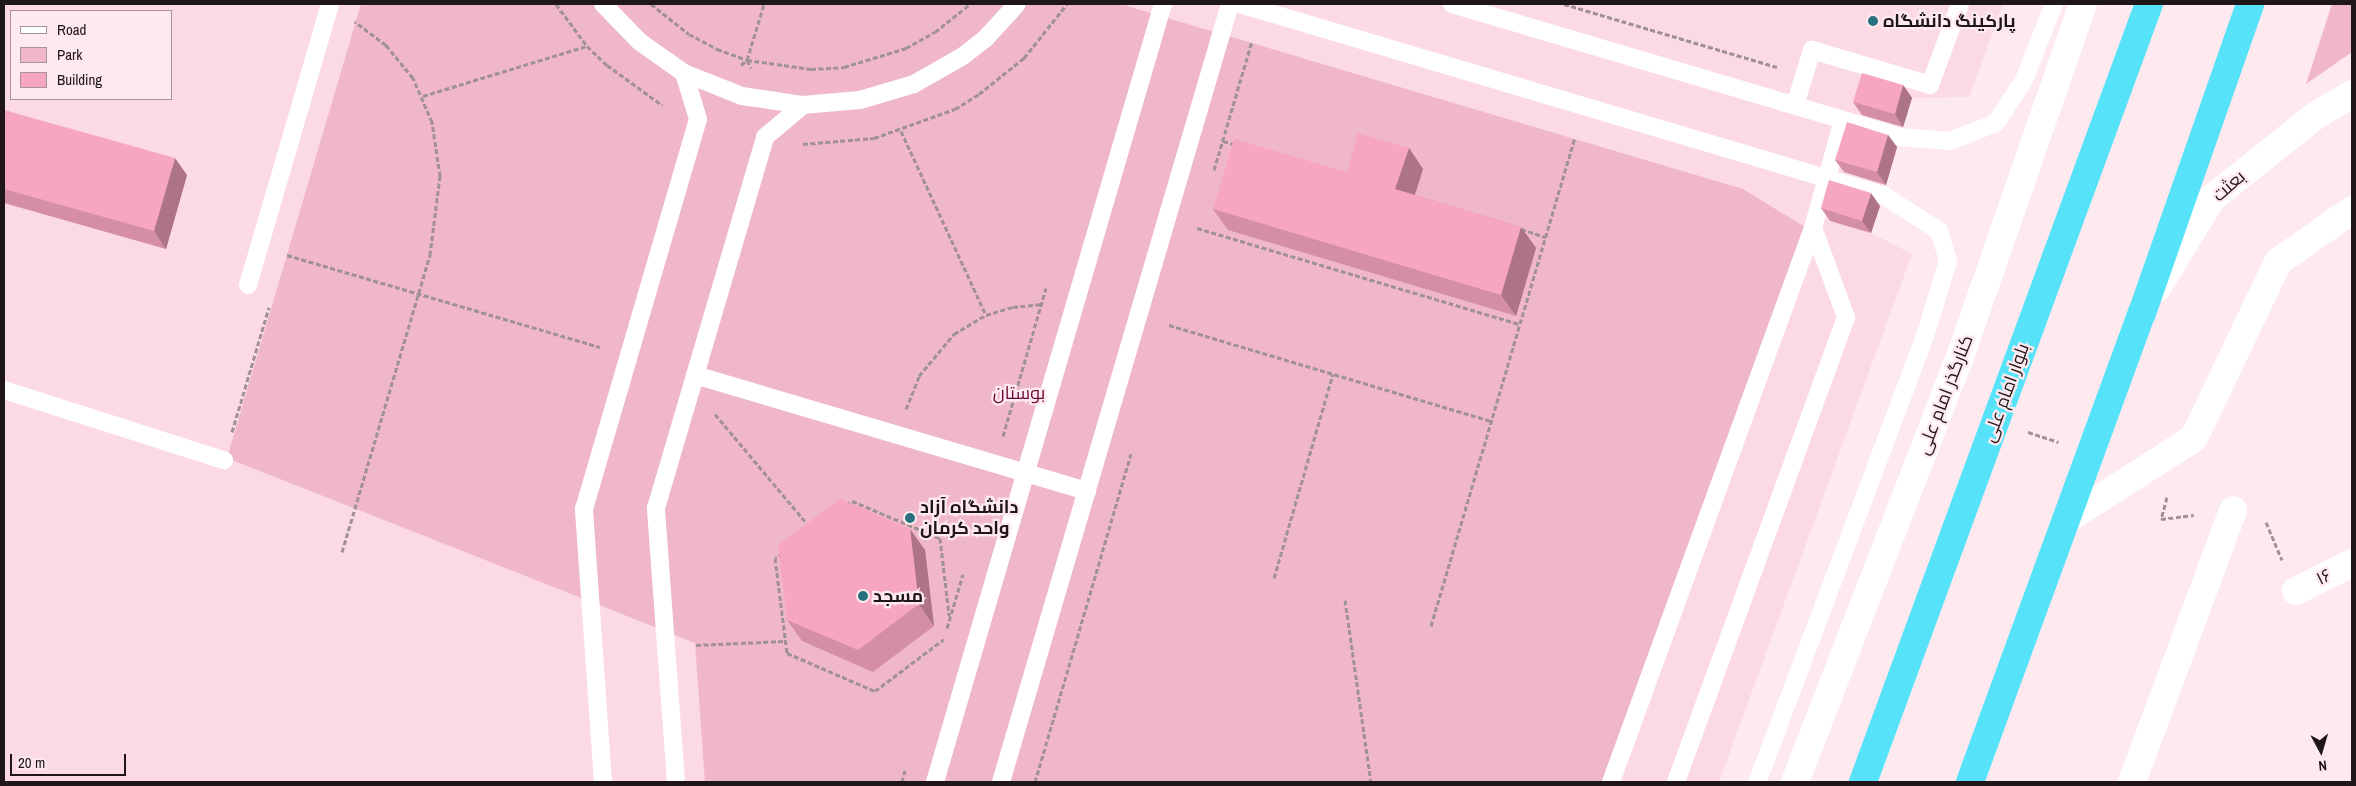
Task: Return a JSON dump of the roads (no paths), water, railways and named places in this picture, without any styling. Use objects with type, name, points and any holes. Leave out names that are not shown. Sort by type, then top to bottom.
[{"type":"highway","name":"بلوار امام علی","points":[[1863,782],[2149,4]]},
{"type":"highway","points":[[1970,782],[2142,313],[2250,4]]},
{"type":"street","name":"کنارگذر امام علی","points":[[1795,782],[1959,360],[2083,4]]},
{"type":"street","name":"بعثت","points":[[2142,313],[2212,198],[2315,116],[2352,94]]},
{"type":"street","points":[[2066,520],[2194,438],[2278,262],[2352,210]]},
{"type":"street","points":[[2132,782],[2233,510]]},
{"type":"street","name":"۱۶","points":[[2296,591],[2352,563]]},
{"type":"lane","points":[[248,285],[330,4]]},
{"type":"lane","points":[[603,4],[640,42],[684,73],[742,96],[804,105],[860,100],[914,84],[963,56],[985,39],[1017,4]]},
{"type":"lane","points":[[935,782],[1164,4]]},
{"type":"lane","points":[[1001,782],[1230,4]]},
{"type":"lane","points":[[1240,4],[1883,195],[1940,231],[1948,262],[1925,336],[1757,782]]},
{"type":"lane","points":[[1452,4],[1900,137],[1950,140],[1996,124],[2024,80],[2054,4]]},
{"type":"lane","points":[[1795,105],[1812,50],[1930,84],[1960,4]]},
{"type":"lane","points":[[603,782],[584,509],[698,119],[684,73]]},
{"type":"lane","points":[[676,782],[656,508],[765,137],[804,105]]},
{"type":"lane","points":[[1611,782],[1813,228],[1843,120]]},
{"type":"lane","points":[[1676,782],[1846,317],[1813,228]]},
{"type":"lane","points":[[695,375],[1087,492]]},
{"type":"lane","points":[[4,390],[224,460]]},
{"type":"place","name":"پارکینگ دانشگاه","points":[[1873,21]]},
{"type":"place","name":"دانشگاه آزاد واحد کرمان","points":[[910,518]]},
{"type":"place","name":"مسجد","points":[[863,596]]},
{"type":"park label","name":"بوستان","points":[[1019,393]]}]
